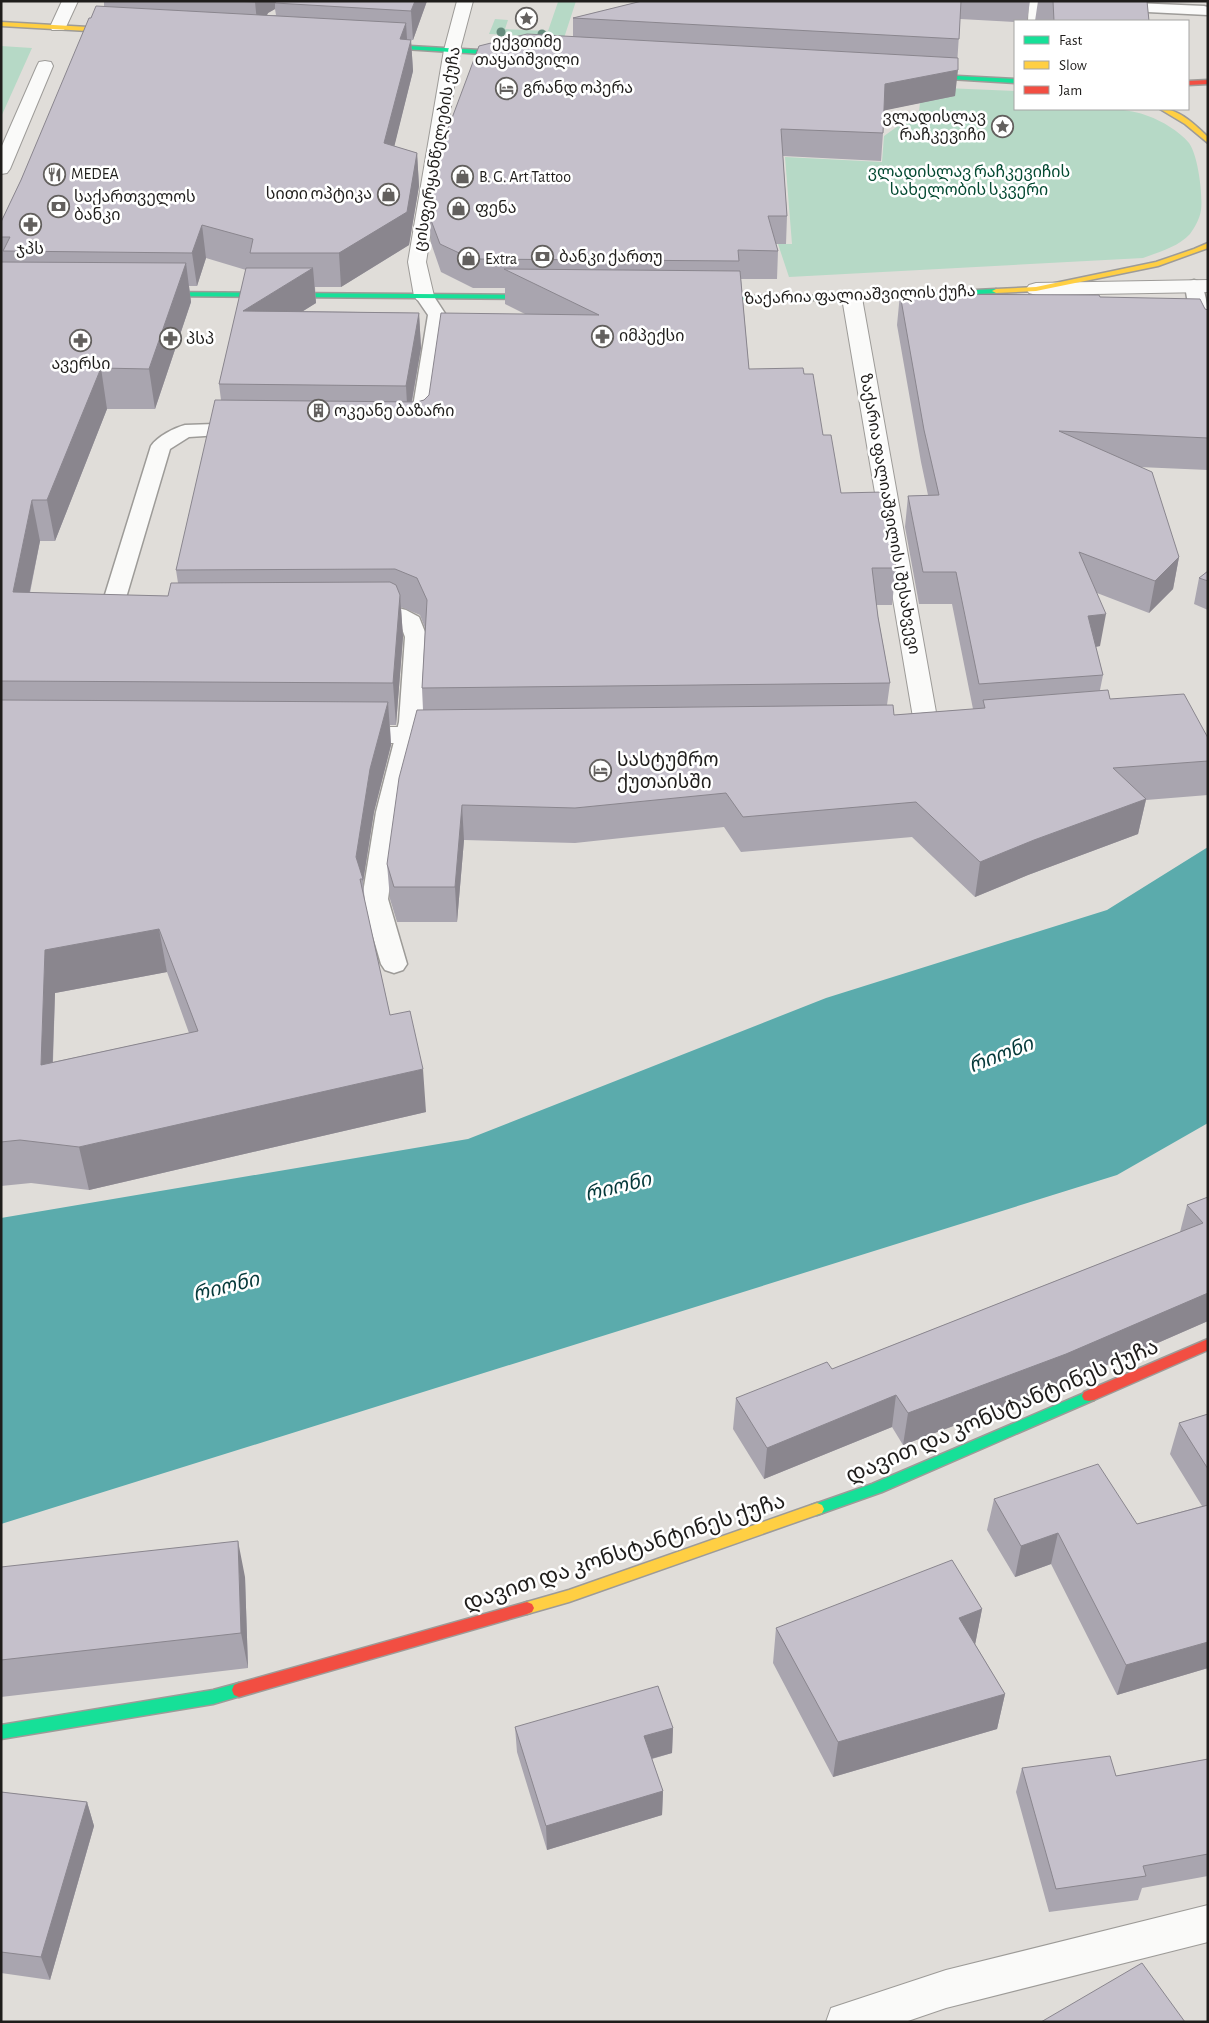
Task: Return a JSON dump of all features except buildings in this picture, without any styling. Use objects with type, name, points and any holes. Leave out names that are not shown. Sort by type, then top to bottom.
[{"type":"main road","points":[[1,24],[138,32]]},
{"type":"main road","points":[[363,45],[526,55]]},
{"type":"main road","points":[[907,76],[1014,81]]},
{"type":"main road","points":[[1189,83],[1208,82]]},
{"type":"main road","points":[[1167,110],[1199,130],[1208,141]]},
{"type":"main road","points":[[1036,289],[1158,264],[1197,251],[1208,245]]},
{"type":"main road","name":"ზაქარია ფალიაშვილის ქუჩა","points":[[692,298],[852,298],[1036,289]]},
{"type":"main road","points":[[139,294],[553,297]]},
{"type":"main road","name":"დავით და კონსტანტინეს ქუჩა","points":[[1,1732],[213,1697],[569,1596],[877,1488],[1208,1344]]},
{"type":"street","points":[[58,27],[70,1]]},
{"type":"street","name":"ცისფერყანწელების ქუჩა","points":[[424,296],[417,262],[452,50],[465,1]]},
{"type":"street","points":[[1,169],[45,66]]},
{"type":"street","name":"ზაქარია ფალიაშვილის ქუჩა","points":[[1036,289],[1201,286]]},
{"type":"street","name":"ზაქარია ფალიაშვილის I შესახვევი","points":[[852,298],[927,729]]},
{"type":"street","points":[[329,735],[468,734]]},
{"type":"street","points":[[845,2022],[946,1989],[1208,1923]]},
{"type":"lane","points":[[1036,20],[1035,2],[1204,11]]},
{"type":"lane","points":[[1201,286],[1199,312],[1208,335]]},
{"type":"lane","points":[[399,430],[419,430],[436,315],[424,296]]},
{"type":"lane","points":[[153,616],[119,613],[114,601],[160,446],[185,431],[212,428],[261,429]]},
{"type":"lane","points":[[349,616],[398,615],[411,622],[416,637],[409,735],[388,812],[375,898],[394,964]]},
{"type":"green space","points":[[546,1],[576,1],[564,38],[489,34],[495,19],[508,20],[505,29],[548,31],[558,2]]},
{"type":"green space","points":[[1,46],[32,48],[1,117]]},
{"type":"green space","name":"ვლადისლავ რაჩკევიჩის სახელობის სკვერი","points":[[922,87],[1014,91],[1014,110],[1123,110],[1148,116],[1170,127],[1189,143],[1195,156],[1199,175],[1201,195],[1200,216],[1185,239],[1168,249],[1143,258],[789,277],[778,244],[792,244],[785,157],[882,162],[884,136],[919,111]]},
{"type":"water","name":"რიონი","points":[[1208,847],[1208,1123],[1117,1175],[1,1524],[1,1218],[468,1139],[826,998],[1107,910]]},
{"type":"traffic: fast","points":[[375,46],[514,54]]},
{"type":"traffic: fast","points":[[919,76],[1014,81]]},
{"type":"traffic: fast","points":[[706,298],[852,298],[996,291]]},
{"type":"traffic: fast","points":[[153,294],[543,297]]},
{"type":"traffic: fast","points":[[817,1509],[877,1488],[1089,1396]]},
{"type":"traffic: fast","points":[[1,1732],[213,1697],[239,1690]]},
{"type":"traffic: slow","points":[[1,24],[123,31]]},
{"type":"traffic: slow","points":[[1166,110],[1188,122],[1208,141]]},
{"type":"traffic: slow","points":[[996,291],[1036,289],[1158,264],[1197,251],[1208,245]]},
{"type":"traffic: slow","points":[[527,1608],[569,1596],[817,1509]]},
{"type":"traffic: jam","points":[[1189,83],[1208,82]]},
{"type":"traffic: jam","points":[[1089,1396],[1208,1344]]},
{"type":"traffic: jam","points":[[239,1690],[527,1608]]},
{"type":"place","name":"ექვთიმე თაყაიშვილი","points":[[527,18]]},
{"type":"place","name":"გრანდ ოპერა","points":[[507,88]]},
{"type":"place","name":"ვლადისლავ რაჩკევიჩი","points":[[1002,126]]},
{"type":"place","name":"MEDEA","points":[[55,174]]},
{"type":"place","name":"B. G. Art Tattoo","points":[[463,177]]},
{"type":"place","name":"სითი ოპტიკა","points":[[388,194]]},
{"type":"place","name":"საქართველოს ბანკი","points":[[58,206]]},
{"type":"place","name":"ფენა","points":[[459,208]]},
{"type":"place","name":"ჯპს","points":[[30,225]]},
{"type":"place","name":"ბანკი ქართუ","points":[[543,257]]},
{"type":"place","name":"Extra","points":[[469,259]]},
{"type":"place","name":"იმპექსი","points":[[603,336]]},
{"type":"place","name":"პსპ","points":[[170,339]]},
{"type":"place","name":"ავერსი","points":[[81,340]]},
{"type":"place","name":"ოკეანე ბაზარი","points":[[318,411]]},
{"type":"place","name":"სასტუმრო ქუთაისში","points":[[601,771]]}]
